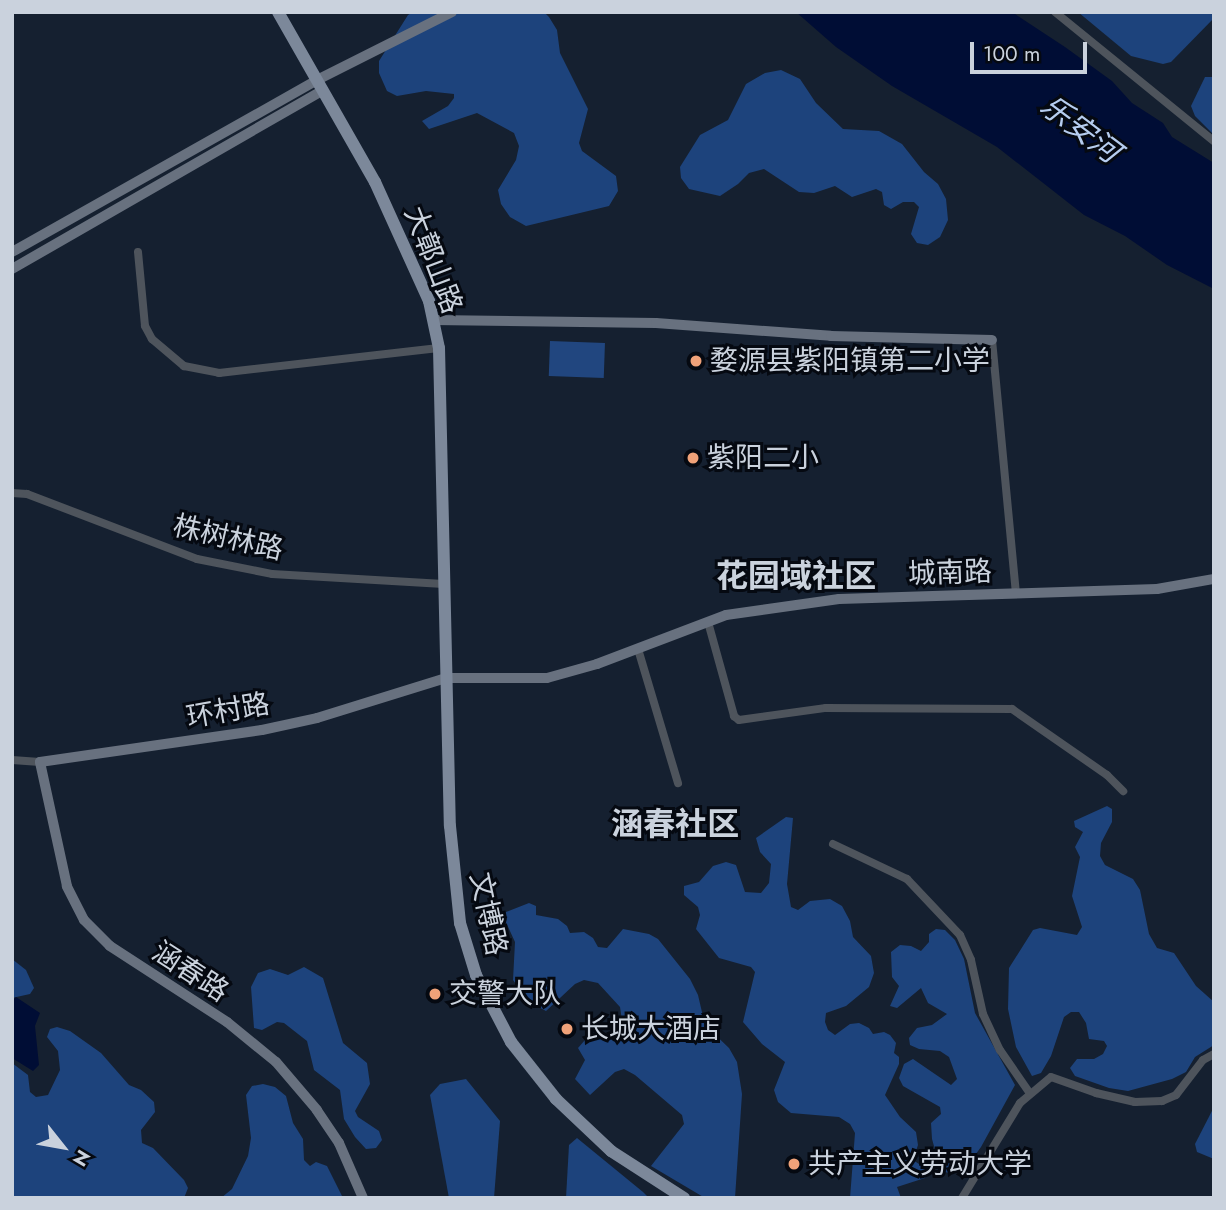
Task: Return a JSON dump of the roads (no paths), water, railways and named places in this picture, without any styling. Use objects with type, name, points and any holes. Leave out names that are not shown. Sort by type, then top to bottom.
[{"type":"main road","name":"大鄣山路","points":[[278,12],[375,182],[429,301],[439,348],[446,678]]},
{"type":"main road","name":"文博路","points":[[446,678],[453,870],[460,923],[486,997],[510,1042],[566,1109],[632,1167],[684,1198]]},
{"type":"street","points":[[12,252],[452,12]]},
{"type":"street","points":[[1055,12],[1214,141]]},
{"type":"street","points":[[12,269],[320,85]]},
{"type":"street","points":[[138,252],[145,326],[152,339],[184,366],[219,373],[439,348]]},
{"type":"street","points":[[433,320],[656,323],[831,336],[992,340],[1016,593]]},
{"type":"street","name":"株树林路","points":[[12,493],[27,494],[197,559],[272,574],[444,584]]},
{"type":"street","name":"城南路","points":[[446,678],[547,678],[638,649],[726,615],[839,599],[1157,589],[1214,579]]},
{"type":"street","points":[[708,622],[734,716],[739,720],[826,708],[1012,709],[1107,775],[1123,792]]},
{"type":"street","points":[[638,649],[678,783]]},
{"type":"street","name":"环村路","points":[[12,760],[40,762],[261,730],[317,718],[446,678]]},
{"type":"street","name":"涵春路","points":[[40,762],[67,886],[84,920],[110,946],[227,1022],[276,1062],[317,1110],[339,1143],[363,1198]]},
{"type":"street","points":[[832,844],[907,879],[960,935],[971,960],[982,1014],[1000,1050],[1029,1092]]},
{"type":"street","points":[[962,1198],[980,1164],[1029,1092],[1051,1077],[1096,1093],[1135,1102],[1162,1101],[1176,1095],[1203,1059],[1214,1054]]},
{"type":"water","name":"乐安河","points":[[796,12],[1012,12],[1065,47],[1112,81],[1132,103],[1163,123],[1172,137],[1214,163],[1214,289],[1167,265],[1125,236],[1084,215],[997,147],[892,86],[836,47]]},
{"type":"water","points":[[16,997],[40,1013],[35,1026],[39,1065],[33,1071],[12,1058],[12,1001]]},
{"type":"place","name":"婺源县紫阳镇第二小学","points":[[696,361]]},
{"type":"place","name":"紫阳二小","points":[[693,458]]},
{"type":"place","name":"交警大队","points":[[435,994]]},
{"type":"place","name":"长城大酒店","points":[[567,1029]]},
{"type":"place","name":"共产主义劳动大学","points":[[794,1164]]},
{"type":"district","name":"花园域社区","points":[[796,576]]},
{"type":"district","name":"涵春社区","points":[[675,824]]}]
